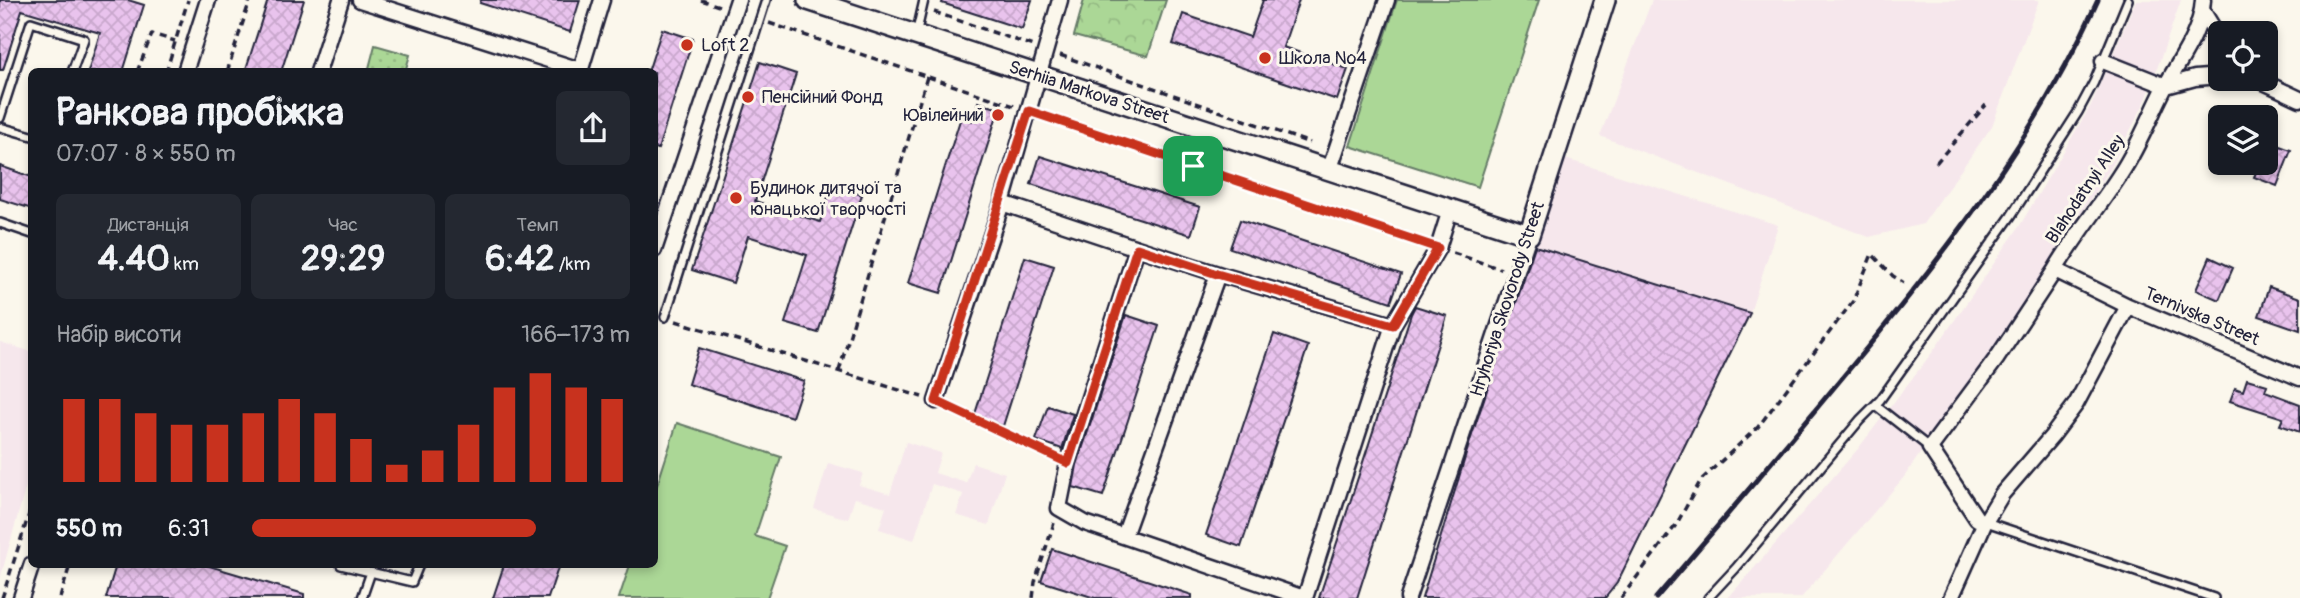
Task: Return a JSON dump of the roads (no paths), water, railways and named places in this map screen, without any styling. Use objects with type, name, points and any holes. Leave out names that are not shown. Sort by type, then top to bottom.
[{"type":"street","points":[[186,68],[208,0]]},
{"type":"street","points":[[319,68],[341,0]]},
{"type":"street","points":[[360,0],[571,68]]},
{"type":"street","points":[[581,68],[602,0]]},
{"type":"street","points":[[658,238],[738,0]]},
{"type":"street","points":[[936,401],[1002,203],[1060,0]]},
{"type":"street","points":[[1329,171],[1387,0]]},
{"type":"street","name":"Hryhoriya Skovorody Street","points":[[1408,598],[1605,0]]},
{"type":"street","name":"Serhiia Markova Street","points":[[817,1],[1529,236]]},
{"type":"street","points":[[2202,5],[2210,21]]},
{"type":"street","name":"Blahodatnyi Alley","points":[[2128,306],[2055,270],[2123,170],[2142,137],[2193,38],[2202,5]]},
{"type":"street","points":[[2103,61],[2166,86],[2208,77]]},
{"type":"street","points":[[2278,89],[2300,99]]},
{"type":"street","points":[[1002,203],[1217,274],[1393,325]]},
{"type":"street","points":[[1137,248],[1068,463],[1059,508],[1085,523],[1305,598],[1393,325],[1438,248],[1450,210]]},
{"type":"street","points":[[1985,522],[1977,519],[1930,448],[1997,358],[2055,270]]},
{"type":"street","points":[[1124,536],[1217,274]]},
{"type":"street","points":[[1951,598],[1985,522],[2002,494],[2076,404],[2128,306]]},
{"type":"street","name":"Ternivska Street","points":[[2128,306],[2300,378]]},
{"type":"street","points":[[21,598],[31,568]]},
{"type":"lane","points":[[665,317],[766,0]]},
{"type":"lane","points":[[1708,598],[1875,405],[2011,216],[2078,112],[2128,0]]},
{"type":"lane","points":[[916,35],[923,4]]},
{"type":"lane","points":[[0,118],[31,22],[84,39],[73,68]]},
{"type":"lane","points":[[0,127],[28,135]]},
{"type":"lane","points":[[0,223],[28,233]]},
{"type":"lane","points":[[1875,405],[1930,448]]},
{"type":"lane","points":[[1985,522],[2214,598]]},
{"type":"lane","points":[[354,568],[412,582],[418,568]]},
{"type":"lane","points":[[362,598],[371,572]]},
{"type":"railway","points":[[1656,598],[1861,355],[1960,229],[1992,185],[2049,95],[2098,0]]},
{"type":"place","name":"Loft 2","points":[[687,45]]},
{"type":"place","name":"Школа №4","points":[[1265,58]]},
{"type":"place","name":"Пенсійний Фонд","points":[[748,97]]},
{"type":"place","name":"Ювілейний","points":[[998,115]]},
{"type":"place","name":"Будинок дитячої та юнацької творчості","points":[[736,198]]}]
